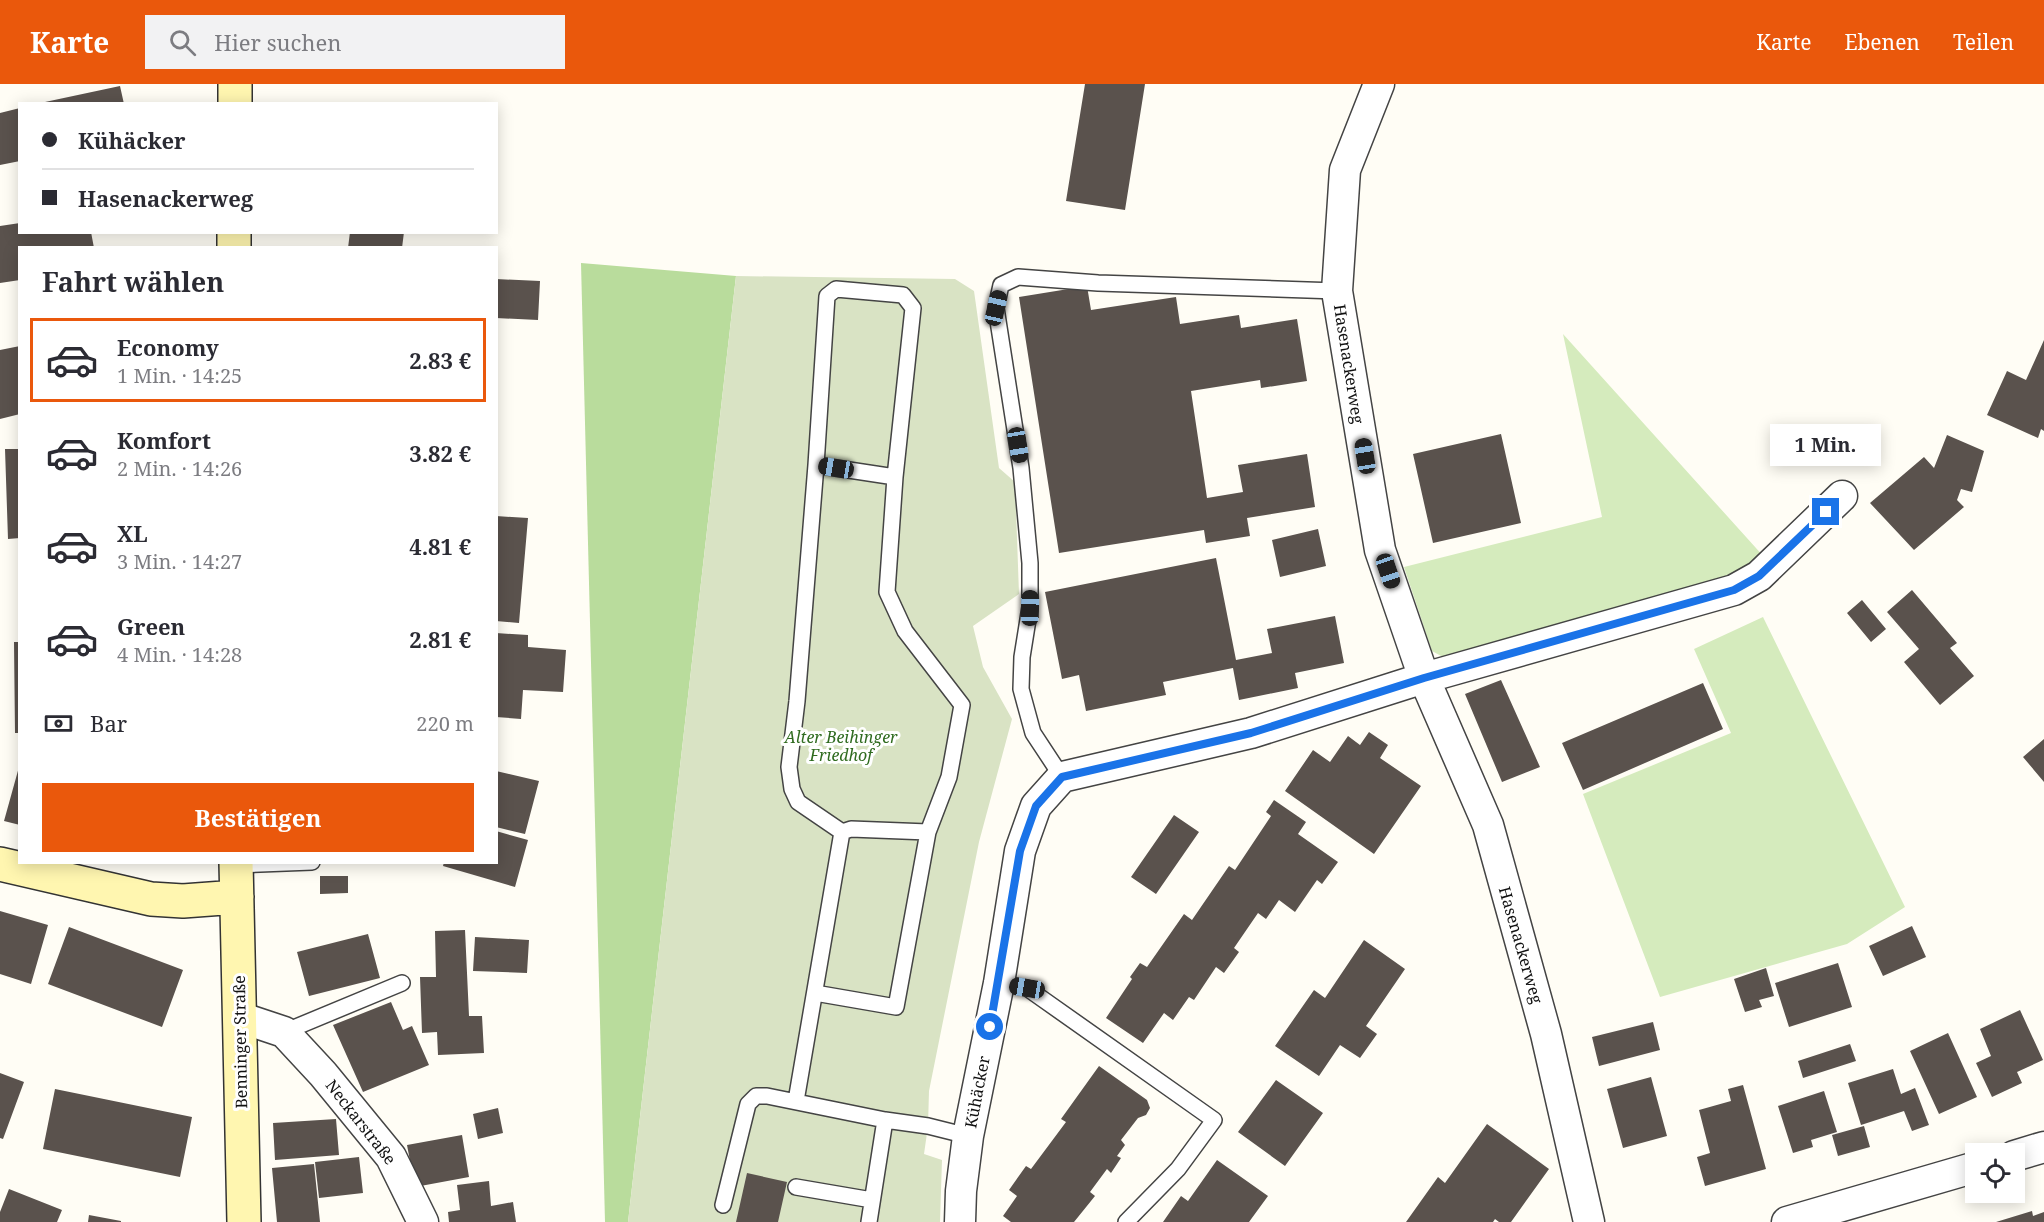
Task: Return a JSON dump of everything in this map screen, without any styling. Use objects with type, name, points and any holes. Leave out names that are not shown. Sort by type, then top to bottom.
[{"type":"main road","points":[[234,102],[235,84]]},
{"type":"main road","points":[[0,864],[151,899],[183,900],[236,875]]},
{"type":"main road","name":"Benninger Straße","points":[[236,875],[244,1222]]},
{"type":"street","name":"Hasenackerweg","points":[[1379,84],[1345,170],[1337,291],[1380,550],[1424,678],[1488,825],[1546,1034],[1589,1222]]},
{"type":"street","points":[[1062,777],[1251,733],[1424,678],[1734,590],[1759,576],[1842,496]]},
{"type":"street","name":"Kühäcker","points":[[960,1222],[961,1191],[968,1136],[999,983],[1020,851],[1036,806],[1062,777]]},
{"type":"street","name":"Neckarstraße","points":[[239,1017],[284,1032],[323,1074],[391,1157],[423,1222]]},
{"type":"street","points":[[2025,1152],[2044,1147]]},
{"type":"street","points":[[1787,1222],[1965,1170]]},
{"type":"lane","points":[[1062,777],[1033,733],[1021,689],[1022,657],[1030,608],[1030,563],[1021,468],[996,308],[1001,285],[1018,277],[1134,284],[1337,291]]},
{"type":"lane","points":[[815,993],[896,1007],[928,832],[949,777],[962,705],[904,631],[887,592],[895,477],[913,308],[903,295],[836,289],[827,296],[797,701],[789,767],[792,789],[798,802],[843,832]]},
{"type":"lane","points":[[816,465],[895,477]]},
{"type":"lane","points":[[843,832],[851,829],[928,832]]},
{"type":"lane","points":[[796,1101],[843,832]]},
{"type":"lane","points":[[236,875],[300,864]]},
{"type":"lane","points":[[284,1032],[402,983]]},
{"type":"lane","points":[[999,983],[1027,988],[1214,1120],[1178,1169],[1126,1222]]},
{"type":"lane","points":[[723,1205],[748,1104],[756,1096],[796,1101],[885,1120],[928,1126],[968,1136]]},
{"type":"lane","points":[[869,1222],[885,1120]]},
{"type":"lane","points":[[796,1187],[872,1200]]},
{"type":"green space","points":[[581,263],[736,276],[628,1222],[605,1222]]},
{"type":"green space","name":"Alter Beihinger Friedhof","points":[[736,276],[955,279],[974,291],[999,468],[1015,482],[1019,594],[973,626],[983,667],[1012,719],[979,842],[929,1091],[924,1154],[942,1160],[940,1222],[628,1222]]},
{"type":"green space","points":[[1563,334],[1765,558],[1740,580],[1443,657],[1432,651],[1404,567],[1602,517]]},
{"type":"green space","points":[[1763,617],[1905,907],[1847,944],[1660,997],[1583,794],[1731,733],[1694,649]]},
{"type":"building","points":[[1085,84],[1145,84],[1125,210],[1066,201]]},
{"type":"building","points":[[120,86],[124,102],[45,102]]},
{"type":"building","points":[[18,108],[18,161],[0,165],[0,113]]},
{"type":"building","points":[[18,223],[18,234],[91,234],[94,246],[18,246],[18,280],[0,283],[0,226]]},
{"type":"building","points":[[350,234],[404,234],[402,246],[348,246]]},
{"type":"building","points":[[498,279],[540,281],[538,320],[498,318]]},
{"type":"building","points":[[1087,286],[1091,310],[1176,297],[1180,324],[1239,315],[1241,328],[1297,319],[1307,381],[1261,388],[1260,380],[1191,391],[1207,498],[1243,492],[1238,465],[1307,454],[1315,507],[1247,518],[1250,536],[1206,543],[1204,530],[1059,553],[1019,297]]},
{"type":"building","points":[[2044,340],[2044,431],[2041,429],[2038,438],[1987,415],[2007,371],[2026,380]]},
{"type":"building","points":[[18,346],[18,414],[0,419],[0,350]]},
{"type":"building","points":[[1501,434],[1521,523],[1433,543],[1413,454]]},
{"type":"building","points":[[1947,435],[1984,451],[1972,492],[1961,489],[1957,500],[1964,507],[1914,550],[1870,503],[1924,457],[1934,468]]},
{"type":"building","points":[[5,449],[18,449],[18,538],[8,539]]},
{"type":"building","points":[[498,516],[528,518],[519,623],[498,621]]},
{"type":"building","points":[[1318,529],[1326,566],[1280,577],[1272,540]]},
{"type":"building","points":[[1216,558],[1236,660],[1272,653],[1267,629],[1335,616],[1344,663],[1295,673],[1298,688],[1239,700],[1233,668],[1163,682],[1166,695],[1086,711],[1079,675],[1062,679],[1045,592]]},
{"type":"building","points":[[1912,590],[1957,643],[1950,648],[1974,676],[1940,705],[1904,662],[1919,649],[1887,612]]},
{"type":"building","points":[[1862,600],[1886,629],[1871,642],[1847,613]]},
{"type":"building","points":[[498,633],[528,635],[528,647],[566,650],[563,692],[523,690],[521,719],[498,717]]},
{"type":"building","points":[[14,642],[18,642],[18,733],[15,733]]},
{"type":"building","points":[[1501,680],[1540,767],[1502,782],[1465,694]]},
{"type":"building","points":[[1703,683],[1723,729],[1583,790],[1562,743]]},
{"type":"building","points":[[1369,732],[1388,745],[1380,758],[1421,786],[1374,854],[1285,791],[1313,750],[1330,762],[1348,736],[1360,745]]},
{"type":"building","points":[[2044,739],[2044,782],[2023,757]]},
{"type":"building","points":[[18,771],[18,824],[4,821]]},
{"type":"building","points":[[498,771],[539,781],[525,834],[498,827]]},
{"type":"building","points":[[1274,800],[1306,822],[1298,834],[1338,862],[1322,884],[1317,880],[1295,912],[1279,900],[1266,919],[1258,913],[1234,948],[1239,952],[1224,973],[1216,967],[1194,1000],[1189,997],[1173,1020],[1164,1013],[1143,1043],[1106,1018],[1140,963],[1147,967],[1184,914],[1192,920],[1229,866],[1235,870],[1271,816],[1266,812]]},
{"type":"building","points":[[1174,815],[1199,832],[1156,894],[1131,877]]},
{"type":"building","points":[[498,832],[528,840],[515,887],[443,866],[444,864],[498,864]]},
{"type":"building","points":[[320,876],[348,876],[348,893],[320,894]]},
{"type":"building","points":[[0,911],[48,925],[31,984],[0,974]]},
{"type":"building","points":[[1912,926],[1926,957],[1883,976],[1869,946]]},
{"type":"building","points":[[69,927],[183,970],[162,1027],[48,984]]},
{"type":"building","points":[[465,930],[469,1016],[482,1016],[484,1053],[438,1055],[437,1032],[422,1033],[420,977],[436,977],[435,931]]},
{"type":"building","points":[[368,934],[380,978],[309,996],[297,952]]},
{"type":"building","points":[[475,937],[529,940],[527,973],[473,971]]},
{"type":"building","points":[[1364,940],[1405,969],[1366,1026],[1377,1034],[1360,1058],[1340,1045],[1319,1076],[1275,1046],[1314,990],[1325,998]]},
{"type":"building","points":[[1838,963],[1852,1007],[1789,1027],[1775,983]]},
{"type":"building","points":[[1766,968],[1774,996],[1759,1000],[1762,1007],[1745,1012],[1734,979]]},
{"type":"building","points":[[391,1002],[403,1030],[412,1026],[429,1065],[363,1092],[333,1025]]},
{"type":"building","points":[[2020,1010],[2043,1060],[2017,1072],[2022,1083],[1992,1097],[1976,1063],[1991,1056],[1980,1029]]},
{"type":"building","points":[[1653,1022],[1660,1050],[1599,1066],[1592,1037]]},
{"type":"building","points":[[1948,1033],[1977,1097],[1939,1114],[1910,1051]]},
{"type":"building","points":[[1850,1044],[1856,1061],[1803,1078],[1798,1061]]},
{"type":"building","points":[[1099,1066],[1147,1100],[1150,1108],[1146,1115],[1138,1118],[1121,1140],[1125,1145],[1117,1156],[1121,1158],[1111,1173],[1107,1169],[1090,1192],[1095,1196],[1074,1222],[1011,1222],[1003,1216],[1017,1196],[1009,1190],[1026,1166],[1031,1169],[1066,1122],[1061,1119]]},
{"type":"building","points":[[1893,1069],[1901,1094],[1915,1088],[1929,1125],[1912,1131],[1904,1111],[1861,1125],[1848,1083]]},
{"type":"building","points":[[0,1073],[24,1082],[3,1139],[0,1138]]},
{"type":"building","points":[[1651,1077],[1667,1136],[1623,1148],[1607,1089]]},
{"type":"building","points":[[1276,1080],[1323,1113],[1285,1166],[1238,1132]]},
{"type":"building","points":[[1743,1085],[1766,1169],[1705,1186],[1697,1157],[1710,1153],[1699,1110],[1731,1101],[1728,1089]]},
{"type":"building","points":[[55,1089],[192,1117],[180,1177],[43,1149]]},
{"type":"building","points":[[1824,1091],[1837,1132],[1811,1140],[1813,1147],[1793,1153],[1778,1106]]},
{"type":"building","points":[[498,1108],[503,1133],[478,1139],[473,1114]]},
{"type":"building","points":[[336,1119],[339,1155],[275,1160],[273,1123]]},
{"type":"building","points":[[1487,1124],[1549,1169],[1511,1222],[1499,1222],[1495,1219],[1493,1222],[1406,1222],[1438,1177],[1445,1183]]},
{"type":"building","points":[[1864,1126],[1870,1147],[1838,1156],[1832,1135]]},
{"type":"building","points":[[462,1135],[469,1177],[415,1187],[407,1145]]},
{"type":"building","points":[[359,1157],[363,1193],[319,1198],[315,1162]]},
{"type":"building","points":[[1217,1160],[1268,1196],[1249,1222],[1163,1222],[1181,1196],[1188,1201]]},
{"type":"building","points":[[314,1164],[320,1222],[277,1222],[272,1168]]},
{"type":"building","points":[[747,1173],[787,1182],[778,1222],[736,1222]]},
{"type":"building","points":[[489,1181],[491,1206],[513,1202],[516,1222],[449,1222],[448,1212],[460,1210],[457,1185]]},
{"type":"building","points":[[9,1189],[62,1210],[57,1222],[0,1222],[0,1212]]},
{"type":"building","points":[[2032,1211],[2033,1216],[2044,1212],[2044,1222],[1996,1222]]},
{"type":"building","points":[[89,1215],[121,1221],[121,1222],[88,1222]]},
{"type":"route","points":[[990,1027],[1020,851],[1036,806],[1062,777],[1251,733],[1424,678],[1734,590],[1759,576],[1826,512]]}]
